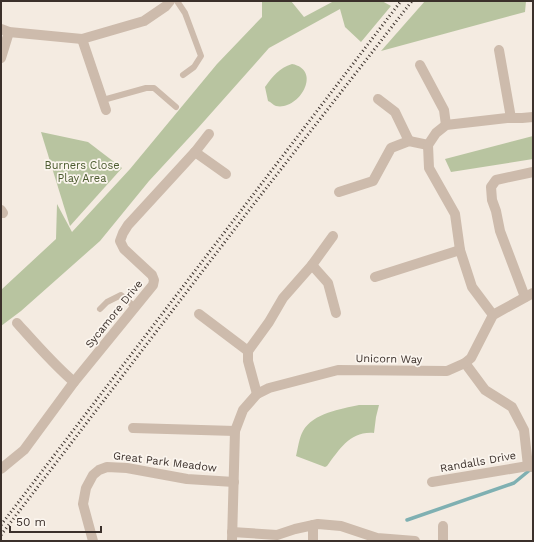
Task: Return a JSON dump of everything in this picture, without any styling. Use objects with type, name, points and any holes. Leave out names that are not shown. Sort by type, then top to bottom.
[{"type":"street","points":[[1,58],[5,31],[82,39],[144,21],[166,6],[170,1]]},
{"type":"street","points":[[82,39],[104,105]]},
{"type":"street","points":[[499,50],[511,118]]},
{"type":"street","points":[[420,65],[444,110],[446,125]]},
{"type":"street","points":[[378,99],[396,112],[409,141]]},
{"type":"street","points":[[492,315],[472,287],[460,250],[455,214],[428,168],[428,145],[436,133],[446,125],[533,116]]},
{"type":"street","name":"Sycamore Drive","points":[[1,469],[24,450],[74,382],[153,285],[154,280],[152,275],[124,249],[120,241],[128,225],[195,152],[209,134]]},
{"type":"street","points":[[339,192],[373,181],[391,148],[409,141],[428,145]]},
{"type":"street","points":[[195,152],[226,174]]},
{"type":"street","points":[[465,363],[471,358],[492,315],[529,295],[500,231],[492,200],[491,187],[496,180],[533,172]]},
{"type":"street","points":[[257,394],[248,361],[248,350],[269,322],[283,298],[312,265],[333,236]]},
{"type":"street","points":[[375,277],[460,250]]},
{"type":"street","points":[[312,265],[328,283],[336,313]]},
{"type":"street","points":[[199,314],[248,350]]},
{"type":"street","points":[[17,323],[62,372],[74,382]]},
{"type":"street","name":"Unicorn Way","points":[[232,537],[235,431],[243,410],[257,394],[269,388],[338,370],[447,371],[465,363]]},
{"type":"street","name":"Randalls Drive","points":[[432,482],[530,466],[528,429],[512,407],[485,390],[465,363]]},
{"type":"street","points":[[134,428],[235,431]]},
{"type":"street","name":"Great Park Meadow","points":[[93,541],[83,504],[86,488],[93,475],[99,470],[107,467],[128,468],[187,479],[234,482]]},
{"type":"street","points":[[232,537],[277,535],[318,524],[341,526],[377,538],[415,541]]},
{"type":"street","points":[[313,525],[313,541]]},
{"type":"street","points":[[443,526],[443,541]]},
{"type":"lane","points":[[176,1],[185,13],[201,56],[194,66],[183,75]]},
{"type":"lane","points":[[104,105],[146,88],[154,88],[176,107]]},
{"type":"lane","points":[[100,309],[107,302],[121,295],[135,307]]},
{"type":"green space","points":[[262,1],[291,1],[304,17],[334,1],[382,1],[391,6],[361,42],[345,27],[340,9],[269,48],[149,181],[100,241],[21,311],[1,326],[1,290],[56,239],[57,204],[72,232],[130,169],[217,64],[262,17]]},
{"type":"green space","points":[[425,1],[526,1],[525,12],[381,51]]},
{"type":"green space","points":[[292,64],[301,68],[306,74],[307,81],[304,89],[293,102],[285,106],[276,106],[268,101],[265,87],[277,73],[283,68]]},
{"type":"green space","name":"Burners Close Play Area","points":[[41,132],[88,142],[122,168],[70,226]]},
{"type":"green space","points":[[533,136],[533,159],[451,172],[445,159]]},
{"type":"green space","points":[[359,405],[379,405],[374,433],[358,435],[346,442],[325,467],[296,456],[303,431],[313,420],[328,413]]},
{"type":"waterway","points":[[407,520],[514,483],[531,469]]},
{"type":"railway","points":[[1,525],[401,1]]},
{"type":"railway","points":[[1,535],[250,209],[412,1]]}]
